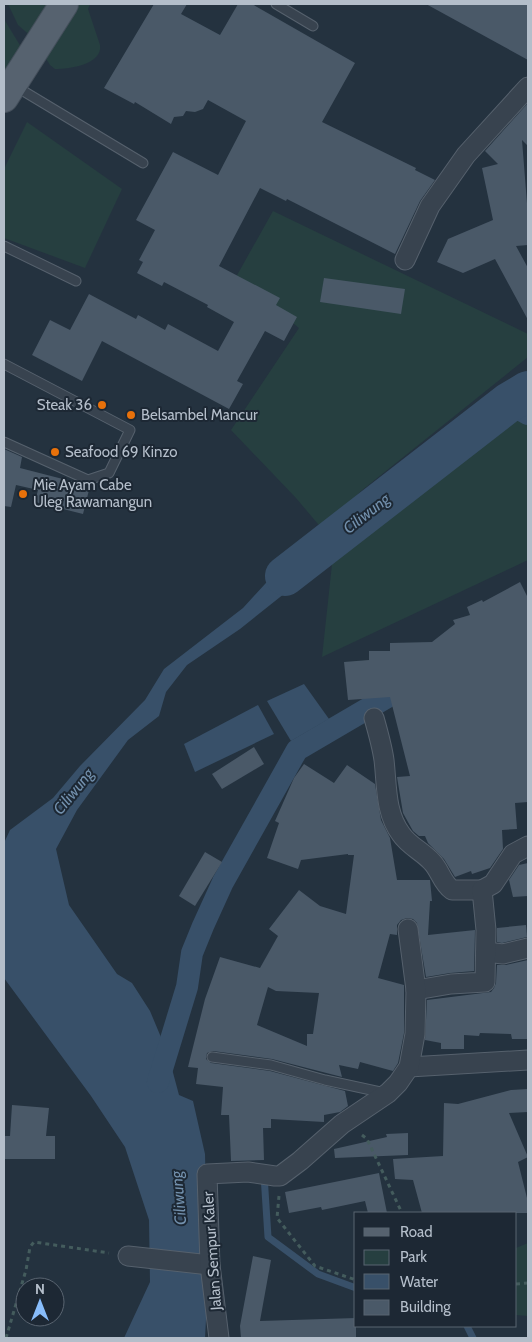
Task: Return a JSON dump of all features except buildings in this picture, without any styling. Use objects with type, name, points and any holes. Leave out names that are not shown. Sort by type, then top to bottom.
[{"type":"main road","points":[[8,91],[64,4]]},
{"type":"street","points":[[405,260],[435,198],[466,155],[528,86]]},
{"type":"street","points":[[374,718],[384,760],[386,789],[391,816],[400,833],[412,848],[424,854],[437,868],[446,884],[452,890],[482,890],[493,884],[513,854],[528,846]]},
{"type":"street","points":[[416,990],[451,984],[485,982],[486,930],[482,890]]},
{"type":"street","points":[[278,1176],[300,1161],[342,1124],[388,1094],[409,1067],[415,1034],[416,990],[408,929]]},
{"type":"street","points":[[486,952],[503,954],[528,948]]},
{"type":"street","points":[[409,1067],[528,1060]]},
{"type":"street","name":"Jalan Sempur Kaler","points":[[219,1338],[209,1265],[207,1174],[248,1172],[278,1176]]},
{"type":"street","points":[[128,1256],[209,1265]]},
{"type":"lane","points":[[276,4],[313,26]]},
{"type":"lane","points":[[8,91],[143,163]]},
{"type":"lane","points":[[4,246],[76,281]]},
{"type":"lane","points":[[4,364],[130,430],[109,473],[88,480],[4,442]]},
{"type":"lane","points":[[212,1057],[271,1065],[325,1080],[388,1094]]},
{"type":"path","points":[[342,1124],[367,1138],[402,1212]]},
{"type":"path","points":[[278,1176],[277,1218],[315,1266],[354,1279]]},
{"type":"path","points":[[6,1338],[26,1270],[30,1247],[34,1242],[128,1256]]},
{"type":"green space","points":[[8,4],[90,4],[88,9],[100,45],[100,51],[96,57],[84,64],[55,69],[50,65],[33,38],[18,25]]},
{"type":"green space","points":[[4,19],[21,47],[4,79]]},
{"type":"green space","points":[[27,122],[122,189],[85,268],[4,238],[4,169]]},
{"type":"green space","points":[[273,211],[528,334],[528,357],[361,491],[323,530],[296,498],[231,430],[299,328],[236,277]]},
{"type":"green space","points":[[528,391],[528,560],[322,657],[333,555],[328,542],[508,403]]},
{"type":"green space","points":[[528,1243],[528,1316],[517,1315],[517,1248]]},
{"type":"water","points":[[323,530],[333,555],[240,629],[187,665],[166,692],[159,716],[128,740],[77,810],[56,849],[69,905],[117,974],[132,983],[150,1011],[168,1054],[179,1095],[193,1101],[205,1154],[208,1282],[205,1338],[124,1338],[150,1282],[149,1220],[125,1147],[91,1096],[4,978],[4,843],[10,830],[53,798],[80,766],[145,700],[164,669],[243,608],[276,572]]},
{"type":"water","points":[[304,684],[329,719],[291,741],[267,701]]},
{"type":"water","points":[[258,705],[274,734],[195,772],[184,744]]},
{"type":"waterway","name":"Ciliwung","points":[[285,576],[508,403],[528,391]]},
{"type":"waterway","points":[[508,403],[528,414]]},
{"type":"waterway","points":[[158,1082],[187,987],[192,953],[203,926],[223,882],[297,750],[413,682]]},
{"type":"waterway","points":[[264,1175],[268,1237],[318,1274],[354,1287]]},
{"type":"waterway","points":[[468,1327],[473,1338]]},
{"type":"place","name":"Steak 36","points":[[102,405]]},
{"type":"place","name":"Belsambel Mancur","points":[[131,415]]},
{"type":"place","name":"Seafood 69 Kinzo","points":[[55,452]]},
{"type":"place","name":"Mie Ayam Cabe Uleg Rawamangun","points":[[23,494]]}]
